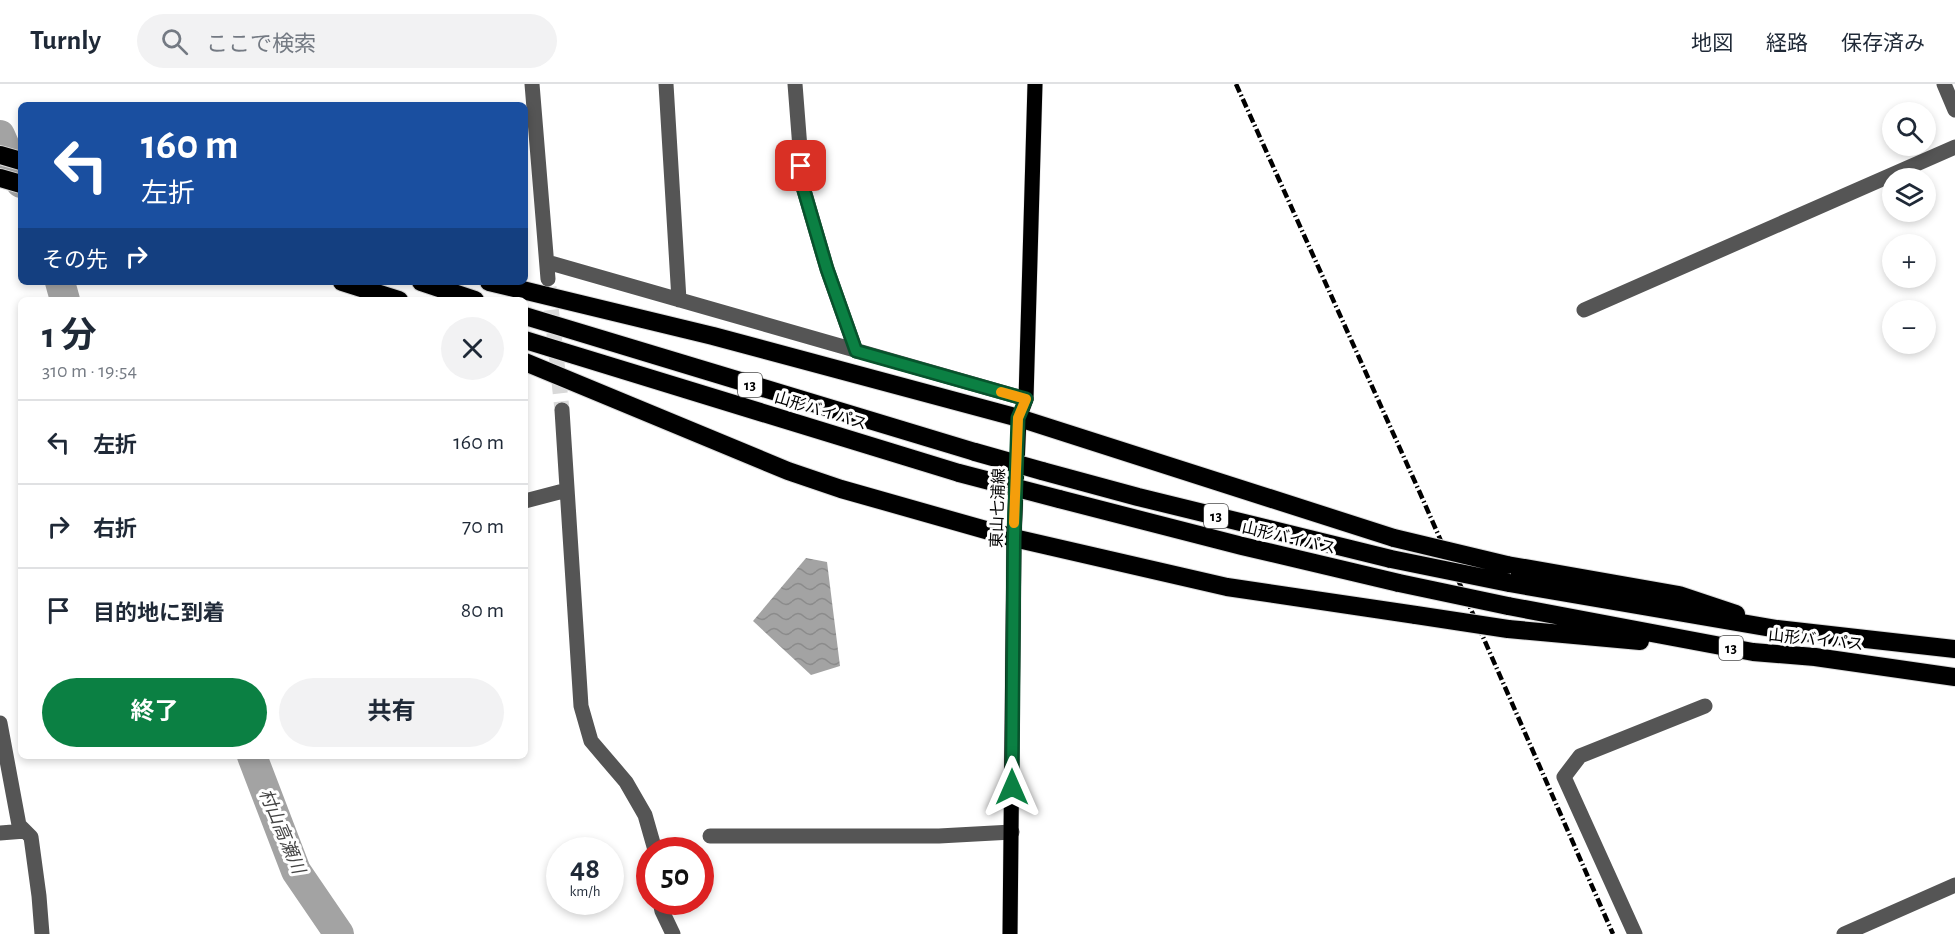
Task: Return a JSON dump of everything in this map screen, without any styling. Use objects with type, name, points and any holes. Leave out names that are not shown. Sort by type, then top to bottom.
[{"type":"highway","points":[[0,155],[18,160]]},
{"type":"highway","points":[[0,178],[18,183]]},
{"type":"highway","points":[[337,285],[367,297]]},
{"type":"highway","points":[[352,285],[390,297]]},
{"type":"highway","points":[[430,285],[466,297]]},
{"type":"highway","points":[[501,285],[713,336],[1018,418],[1394,538],[1507,565],[1679,595],[1714,605],[1777,629]]},
{"type":"highway","name":"山形バイパス","points":[[528,317],[1042,471],[1391,559],[1509,583],[1777,629],[1952,648]]},
{"type":"highway","name":"山形バイパス","points":[[528,341],[959,473],[1242,546],[1399,583],[1753,652],[1815,657],[1955,677]]},
{"type":"highway","points":[[528,363],[788,471],[841,489],[1014,538],[1227,587],[1508,629],[1753,652]]},
{"type":"main road","name":"東山七浦線","points":[[1010,934],[1014,538],[1018,418],[1026,399],[1035,84]]},
{"type":"lane","points":[[532,84],[548,279]]},
{"type":"lane","points":[[666,84],[679,300]]},
{"type":"lane","points":[[795,84],[803,187],[827,269],[856,351]]},
{"type":"lane","points":[[1944,84],[1955,110]]},
{"type":"lane","points":[[1584,310],[1955,147]]},
{"type":"lane","points":[[547,262],[1026,399]]},
{"type":"lane","points":[[562,410],[581,706],[591,741],[626,782],[645,815],[651,837]]},
{"type":"lane","points":[[528,500],[567,490]]},
{"type":"lane","points":[[1635,934],[1564,777],[1580,756],[1705,706]]},
{"type":"lane","points":[[0,723],[19,825],[31,837],[42,934]]},
{"type":"lane","points":[[0,833],[25,831]]},
{"type":"lane","points":[[710,836],[939,836],[1012,832]]},
{"type":"lane","points":[[1844,934],[1955,885]]},
{"type":"lane","points":[[664,915],[673,934]]},
{"type":"water","points":[[806,558],[827,562],[840,666],[811,675],[753,621]]},
{"type":"waterway","name":"村山高瀬川","points":[[0,135],[18,176]]},
{"type":"waterway","name":"村山高瀬川","points":[[61,285],[64,297]]},
{"type":"waterway","name":"村山高瀬川","points":[[253,759],[296,871],[339,934]]},
{"type":"tunnel","points":[[549,287],[562,410]]},
{"type":"railway","points":[[1236,84],[1420,493],[1613,934]]},
{"type":"slow traffic","points":[[1001,392],[1026,399],[1018,418],[1014,523]]},
{"type":"route","points":[[801,166],[803,187],[827,269],[856,351],[1026,399],[1018,418],[1014,538],[1012,787]]}]
